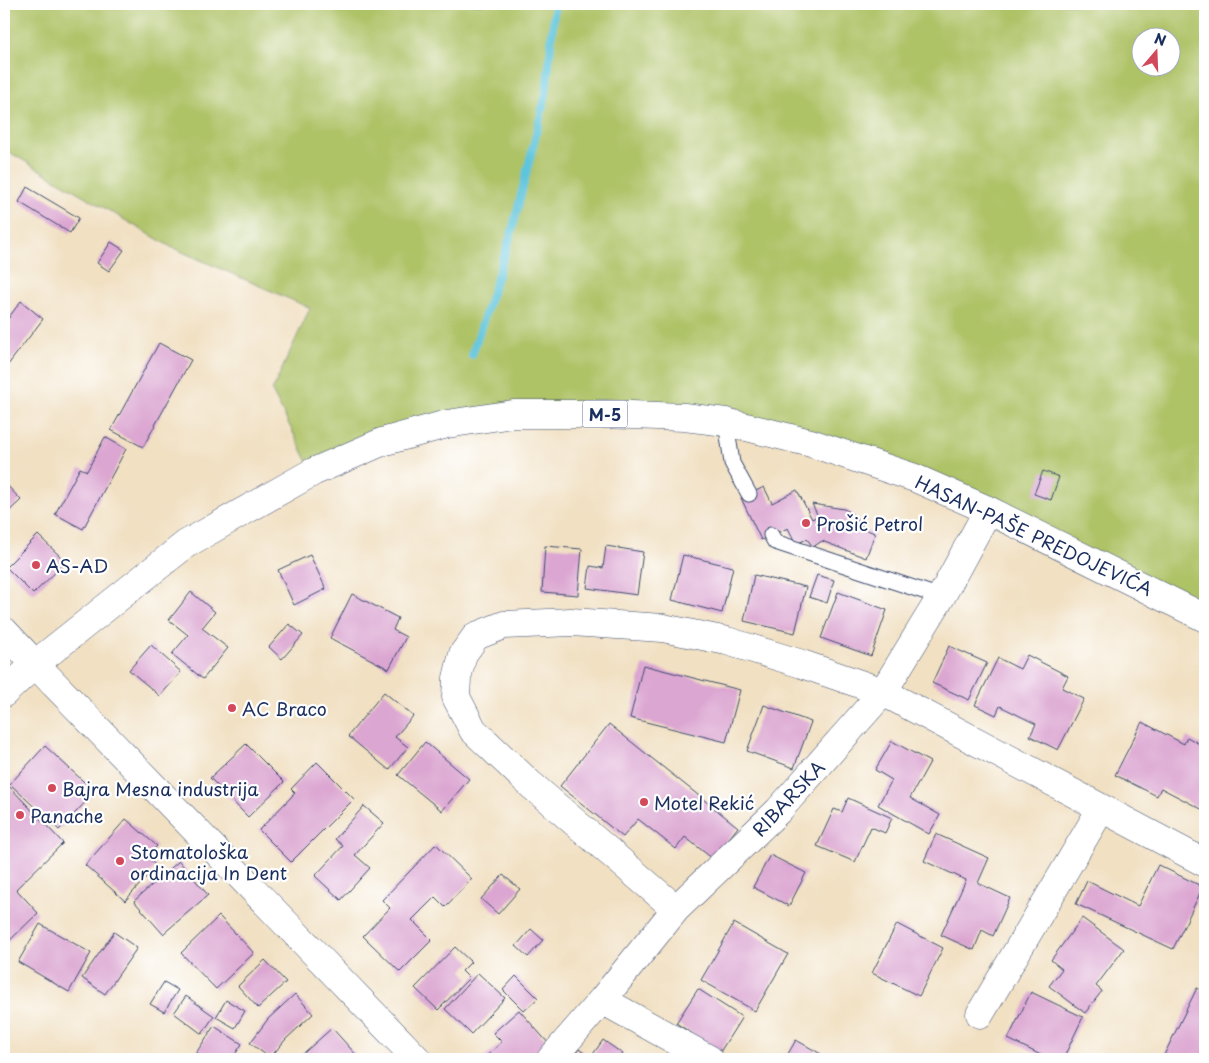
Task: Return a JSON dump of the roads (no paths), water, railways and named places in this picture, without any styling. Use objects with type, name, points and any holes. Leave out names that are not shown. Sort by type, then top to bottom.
[{"type":"street","name":"HASAN-PAŠE PREDOJEVIĆA","points":[[4,693],[35,664],[186,544],[313,472],[382,442],[447,424],[513,414],[605,414],[684,417],[726,422],[821,446],[915,478],[988,510],[1205,618]]},
{"type":"street","name":"RIBARSKA","points":[[551,1059],[676,909],[778,811],[883,692],[941,597],[988,510]]},
{"type":"street","points":[[676,909],[529,783],[473,730],[456,697],[457,678],[463,654],[476,636],[504,625],[571,622],[663,628],[727,641],[802,664],[883,692],[1205,863]]},
{"type":"street","points":[[4,631],[417,1059]]},
{"type":"street","points":[[980,1014],[1101,809]]},
{"type":"street","points":[[602,1000],[709,1059]]},
{"type":"lane","points":[[726,422],[732,463],[749,494]]},
{"type":"lane","points":[[772,536],[775,542],[941,597]]},
{"type":"waterway","points":[[472,355],[512,231],[546,94],[555,4]]},
{"type":"place","name":"Prošić Petrol","points":[[806,523]]},
{"type":"place","name":"AS-AD","points":[[36,565]]},
{"type":"place","name":"AC Braco","points":[[232,708]]},
{"type":"place","name":"Bajra Mesna industrija","points":[[52,788]]},
{"type":"place","name":"Motel Rekić","points":[[644,802]]},
{"type":"place","name":"Panache","points":[[20,815]]},
{"type":"place","name":"Stomatološka ordinacija In Dent","points":[[120,861]]}]
